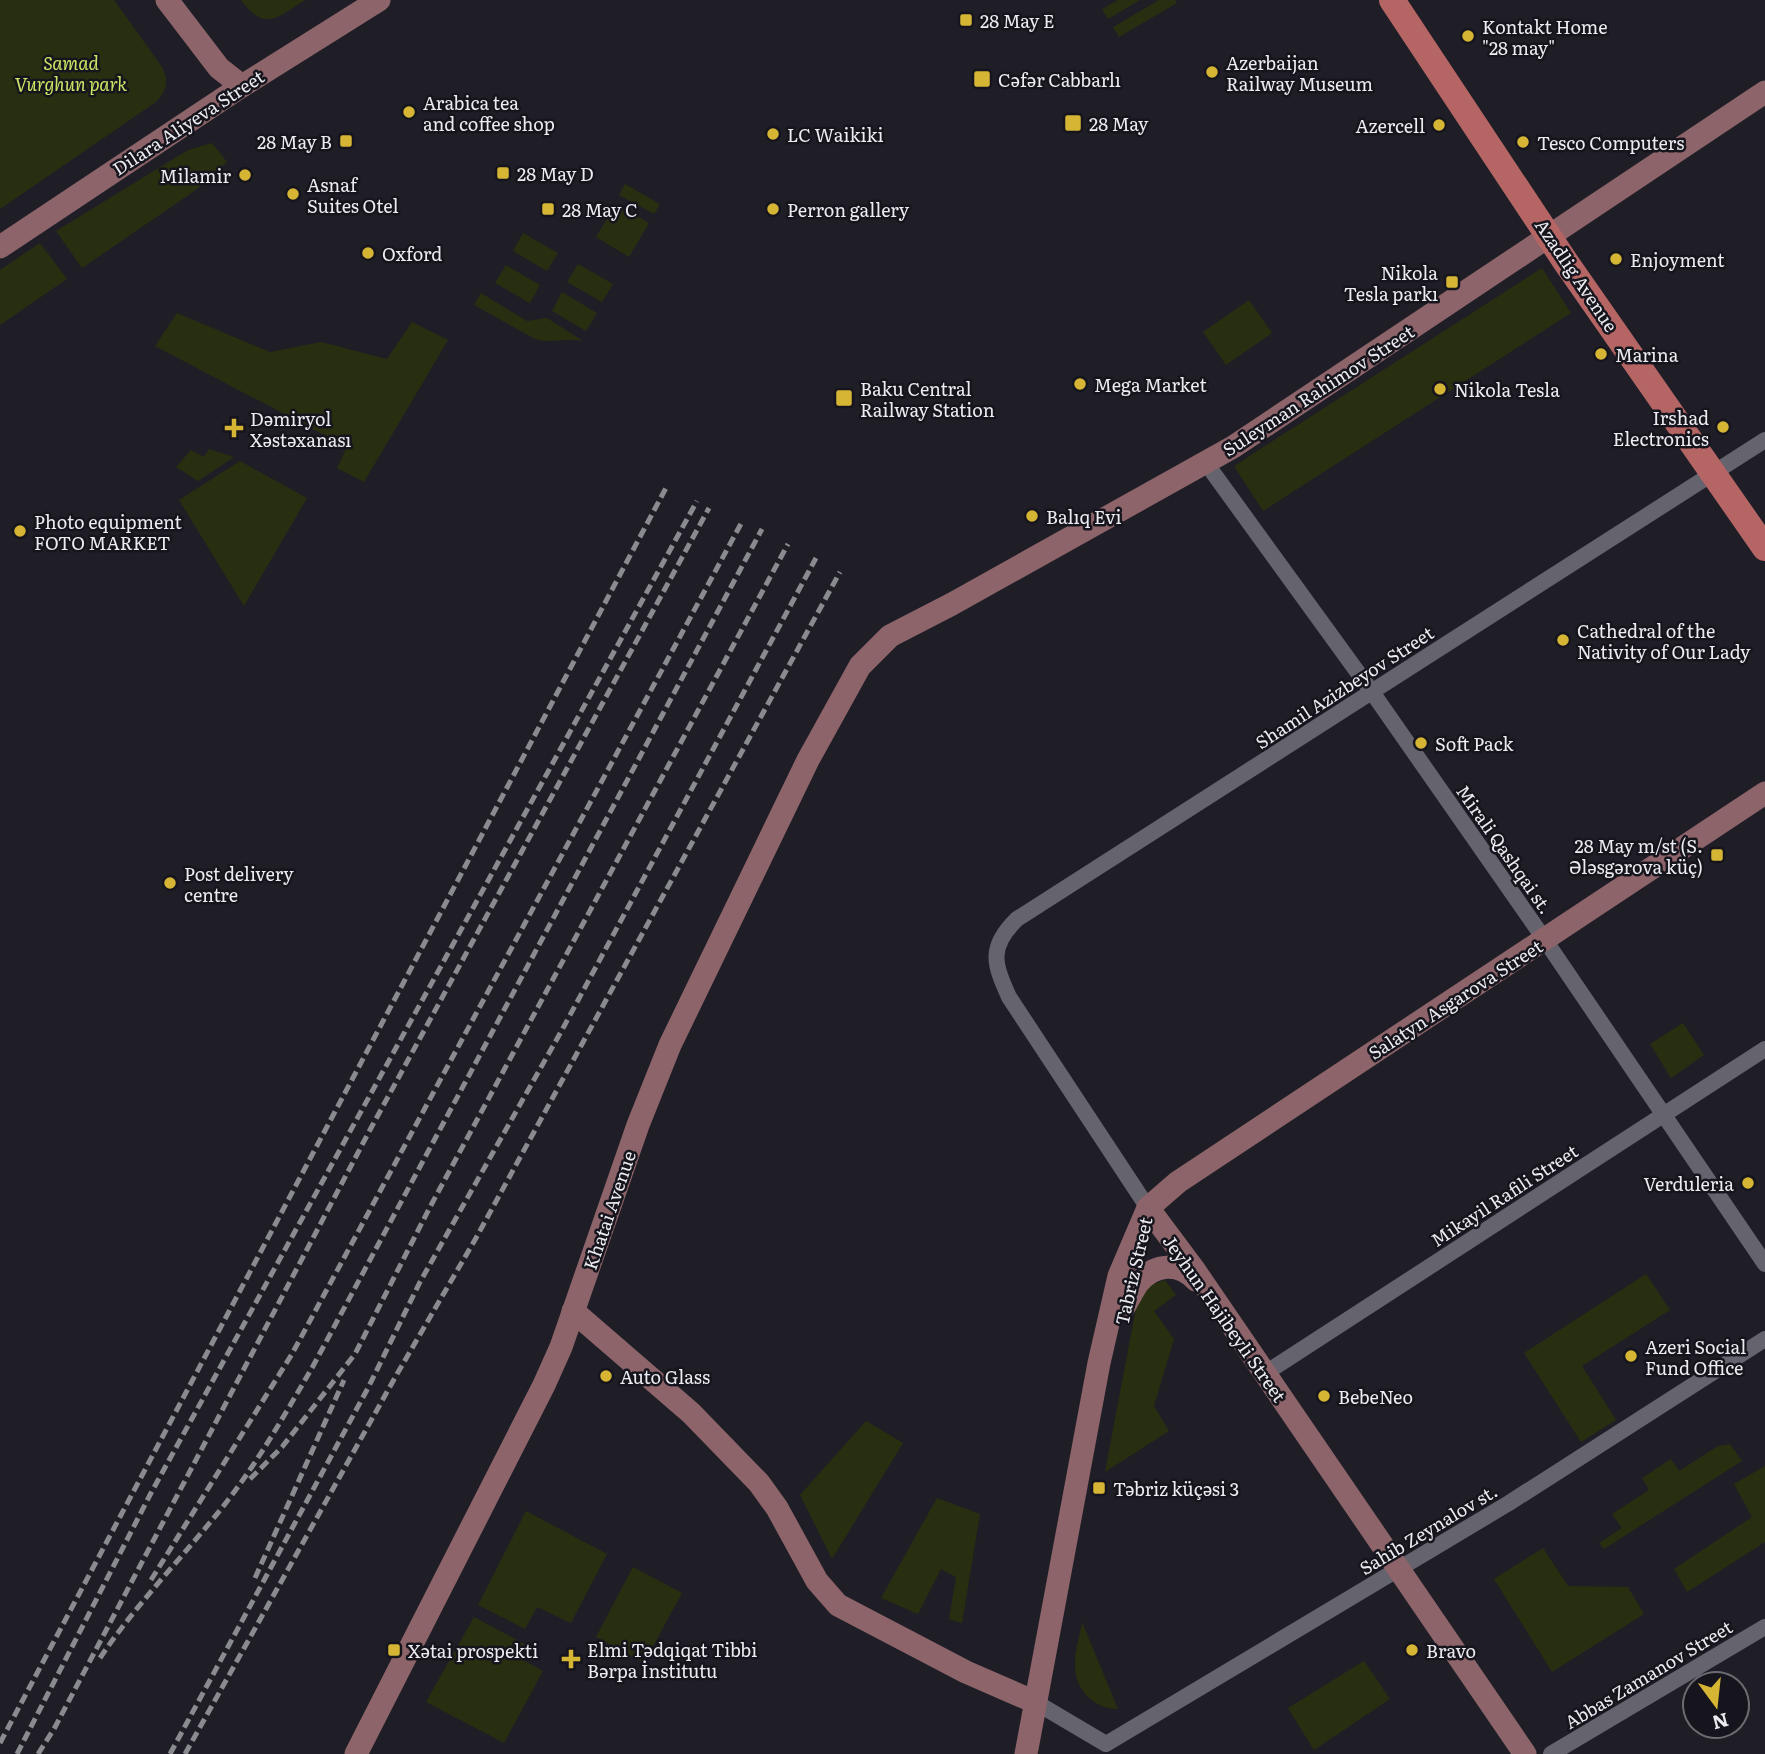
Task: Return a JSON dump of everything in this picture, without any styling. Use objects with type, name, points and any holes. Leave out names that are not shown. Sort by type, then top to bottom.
[{"type":"main road","points":[[167,0],[219,68],[242,86]]},
{"type":"main road","name":"Dilara Aliyeva Street","points":[[0,247],[242,86],[379,0]]},
{"type":"main road","name":"Azadlig Avenue","points":[[1395,1],[1549,237],[1765,548]]},
{"type":"main road","name":"Suleyman Rahimov Street","points":[[860,666],[890,636],[1206,463],[1765,92]]},
{"type":"main road","name":"Khatai Avenue","points":[[356,1754],[544,1385],[573,1311],[638,1125],[670,1045],[808,760],[860,666]]},
{"type":"main road","name":"Salatyn Asgarova Street","points":[[1148,1209],[1189,1175],[1765,793]]},
{"type":"main road","name":"Jeyhun Hajibeyli Street","points":[[1148,1209],[1399,1568],[1525,1754]]},
{"type":"main road","name":"Tabriz Street","points":[[1026,1754],[1042,1707],[1124,1307],[1148,1209]]},
{"type":"main road","name":"Tabriz Street","points":[[1041,1754],[1042,1707],[1102,1350],[1119,1276],[1148,1209]]},
{"type":"main road","points":[[1124,1307],[1139,1282],[1164,1267],[1177,1267],[1188,1272],[1211,1297]]},
{"type":"main road","points":[[573,1311],[691,1413],[760,1483],[777,1508],[817,1581],[838,1605],[966,1672],[1042,1707]]},
{"type":"street","name":"Shamil Azizbeyov Street","points":[[1009,997],[997,970],[996,959],[998,944],[1004,932],[1017,919],[1765,440]]},
{"type":"street","name":"Mirali Qashqai st.","points":[[1206,463],[1372,692],[1545,940],[1765,1264]]},
{"type":"street","name":"Jeyhun Hajibeyli Street","points":[[1009,997],[1148,1209]]},
{"type":"street","name":"Mikayil Rafili Street","points":[[1264,1374],[1765,1049]]},
{"type":"street","name":"Sahib Zeynalov st.","points":[[1107,1749],[1509,1503],[1765,1339]]},
{"type":"street","name":"Abbas Zamanov Street","points":[[1551,1754],[1765,1627]]},
{"type":"street","points":[[1042,1707],[1107,1749]]},
{"type":"green space","name":"Samad Vurghun park","points":[[0,0],[114,0],[162,67],[166,82],[163,94],[156,102],[0,209]]},
{"type":"green space","points":[[241,0],[305,0],[279,16],[264,19],[249,10]]},
{"type":"green space","points":[[1118,0],[1140,0],[1108,19],[1102,9]]},
{"type":"green space","points":[[1159,0],[1175,0],[1177,3],[1119,37],[1113,27]]},
{"type":"green space","points":[[212,143],[227,162],[196,190],[82,268],[56,231],[188,150]]},
{"type":"green space","points":[[625,184],[660,204],[654,214],[619,195]]},
{"type":"green space","points":[[616,204],[649,223],[629,257],[596,237]]},
{"type":"green space","points":[[523,233],[558,253],[547,271],[513,251]]},
{"type":"green space","points":[[40,243],[67,279],[0,325],[0,270]]},
{"type":"green space","points":[[578,264],[613,284],[602,302],[567,282]]},
{"type":"green space","points":[[506,265],[540,285],[530,303],[495,283]]},
{"type":"green space","points":[[1542,268],[1571,313],[1263,511],[1234,466]]},
{"type":"green space","points":[[562,292],[597,313],[586,331],[552,311]]},
{"type":"green space","points":[[481,293],[527,321],[547,318],[583,341],[535,339],[474,305]]},
{"type":"green space","points":[[1249,300],[1272,333],[1226,365],[1203,332]]},
{"type":"green space","points":[[177,313],[270,352],[321,342],[387,359],[412,322],[448,340],[364,482],[337,468],[347,447],[155,346]]},
{"type":"green space","points":[[209,449],[234,457],[198,481],[176,467],[191,450],[204,457]]},
{"type":"green space","points":[[240,461],[307,498],[244,606],[179,500]]},
{"type":"green space","points":[[1683,1023],[1704,1055],[1671,1078],[1650,1044]]},
{"type":"green space","points":[[1646,1274],[1670,1310],[1582,1366],[1616,1420],[1581,1442],[1524,1353]]},
{"type":"green space","points":[[1165,1280],[1176,1295],[1154,1311],[1174,1339],[1154,1406],[1169,1431],[1105,1472],[1138,1297],[1150,1285]]},
{"type":"green space","points":[[866,1421],[903,1443],[832,1559],[800,1495]]},
{"type":"green space","points":[[1730,1444],[1742,1461],[1604,1549],[1599,1543],[1622,1528],[1612,1514],[1649,1490],[1642,1478],[1671,1459],[1679,1471],[1718,1446]]},
{"type":"green space","points":[[1765,1466],[1765,1542],[1687,1592],[1674,1569],[1752,1517],[1734,1484]]},
{"type":"green space","points":[[937,1498],[980,1514],[962,1623],[949,1619],[956,1577],[941,1569],[918,1614],[881,1598]]},
{"type":"green space","points":[[526,1511],[607,1554],[571,1623],[537,1607],[525,1629],[478,1605]]},
{"type":"green space","points":[[1543,1548],[1568,1586],[1628,1587],[1644,1614],[1552,1672],[1494,1579]]},
{"type":"green space","points":[[633,1567],[682,1593],[644,1663],[596,1637]]},
{"type":"green space","points":[[474,1617],[530,1647],[523,1660],[543,1671],[504,1743],[426,1702]]},
{"type":"green space","points":[[1082,1622],[1118,1709],[1092,1701],[1077,1679],[1075,1656]]},
{"type":"green space","points":[[1364,1661],[1390,1699],[1314,1750],[1288,1708]]},
{"type":"railway","points":[[0,1743],[667,486]]},
{"type":"railway","points":[[17,1754],[151,1493],[697,501]]},
{"type":"railway","points":[[38,1754],[54,1729],[371,1128],[709,508]]},
{"type":"railway","points":[[151,1580],[292,1354],[743,520]]},
{"type":"railway","points":[[100,1658],[129,1618],[237,1488],[292,1403],[762,529]]},
{"type":"railway","points":[[250,1479],[282,1447],[355,1354],[430,1207],[788,544]]},
{"type":"railway","points":[[170,1754],[368,1388],[420,1282],[562,1030],[816,558]]},
{"type":"railway","points":[[185,1754],[476,1238],[840,572]]},
{"type":"railway","points":[[255,1578],[344,1380]]},
{"type":"place","name":"28 May E","points":[[966,20]]},
{"type":"place","name":"Kontakt Home \"28 may\"","points":[[1468,36]]},
{"type":"place","name":"Azerbaijan Railway Museum","points":[[1212,72]]},
{"type":"place","name":"Cəfər Cabbarlı","points":[[982,79]]},
{"type":"place","name":"Arabica tea and coffee shop","points":[[409,112]]},
{"type":"place","name":"28 May","points":[[1073,123]]},
{"type":"place","name":"Azercell","points":[[1439,125]]},
{"type":"place","name":"LC Waikiki","points":[[773,134]]},
{"type":"place","name":"28 May B","points":[[346,141]]},
{"type":"place","name":"Tesco Computers","points":[[1523,142]]},
{"type":"place","name":"28 May D","points":[[503,173]]},
{"type":"place","name":"Milamir","points":[[245,175]]},
{"type":"place","name":"Asnaf Suites Otel","points":[[293,194]]},
{"type":"place","name":"28 May C","points":[[548,209]]},
{"type":"place","name":"Perron gallery","points":[[773,209]]},
{"type":"place","name":"Oxford","points":[[368,253]]},
{"type":"place","name":"Enjoyment","points":[[1616,259]]},
{"type":"place","name":"Nikola Tesla parkı","points":[[1452,282]]},
{"type":"place","name":"Marina","points":[[1601,354]]},
{"type":"place","name":"Mega Market","points":[[1080,384]]},
{"type":"place","name":"Nikola Tesla","points":[[1440,389]]},
{"type":"place","name":"Baku Central Railway Station","points":[[844,398]]},
{"type":"place","name":"Irshad Electronics","points":[[1723,427]]},
{"type":"place","name":"Dəmiryol Xəstəxanası","points":[[234,428]]},
{"type":"place","name":"Balıq Evi","points":[[1032,516]]},
{"type":"place","name":"Photo equipment FOTO MARKET","points":[[20,531]]},
{"type":"place","name":"Cathedral of the Nativity of Our Lady","points":[[1563,640]]},
{"type":"place","name":"Soft Pack","points":[[1421,743]]},
{"type":"place","name":"28 May m/st (S. Ələsgərova küç)","points":[[1717,855]]},
{"type":"place","name":"Post delivery centre","points":[[170,883]]},
{"type":"place","name":"Verduleria","points":[[1748,1183]]},
{"type":"place","name":"Azeri Social Fund Office","points":[[1631,1356]]},
{"type":"place","name":"Auto Glass","points":[[606,1376]]},
{"type":"place","name":"BebeNeo","points":[[1324,1396]]},
{"type":"place","name":"Təbriz küçəsi 3","points":[[1099,1488]]},
{"type":"place","name":"Xətai prospekti","points":[[394,1650]]},
{"type":"place","name":"Bravo","points":[[1412,1650]]},
{"type":"place","name":"Elmi Tədqiqat Tibbi Bərpa İnstitutu","points":[[571,1659]]}]
